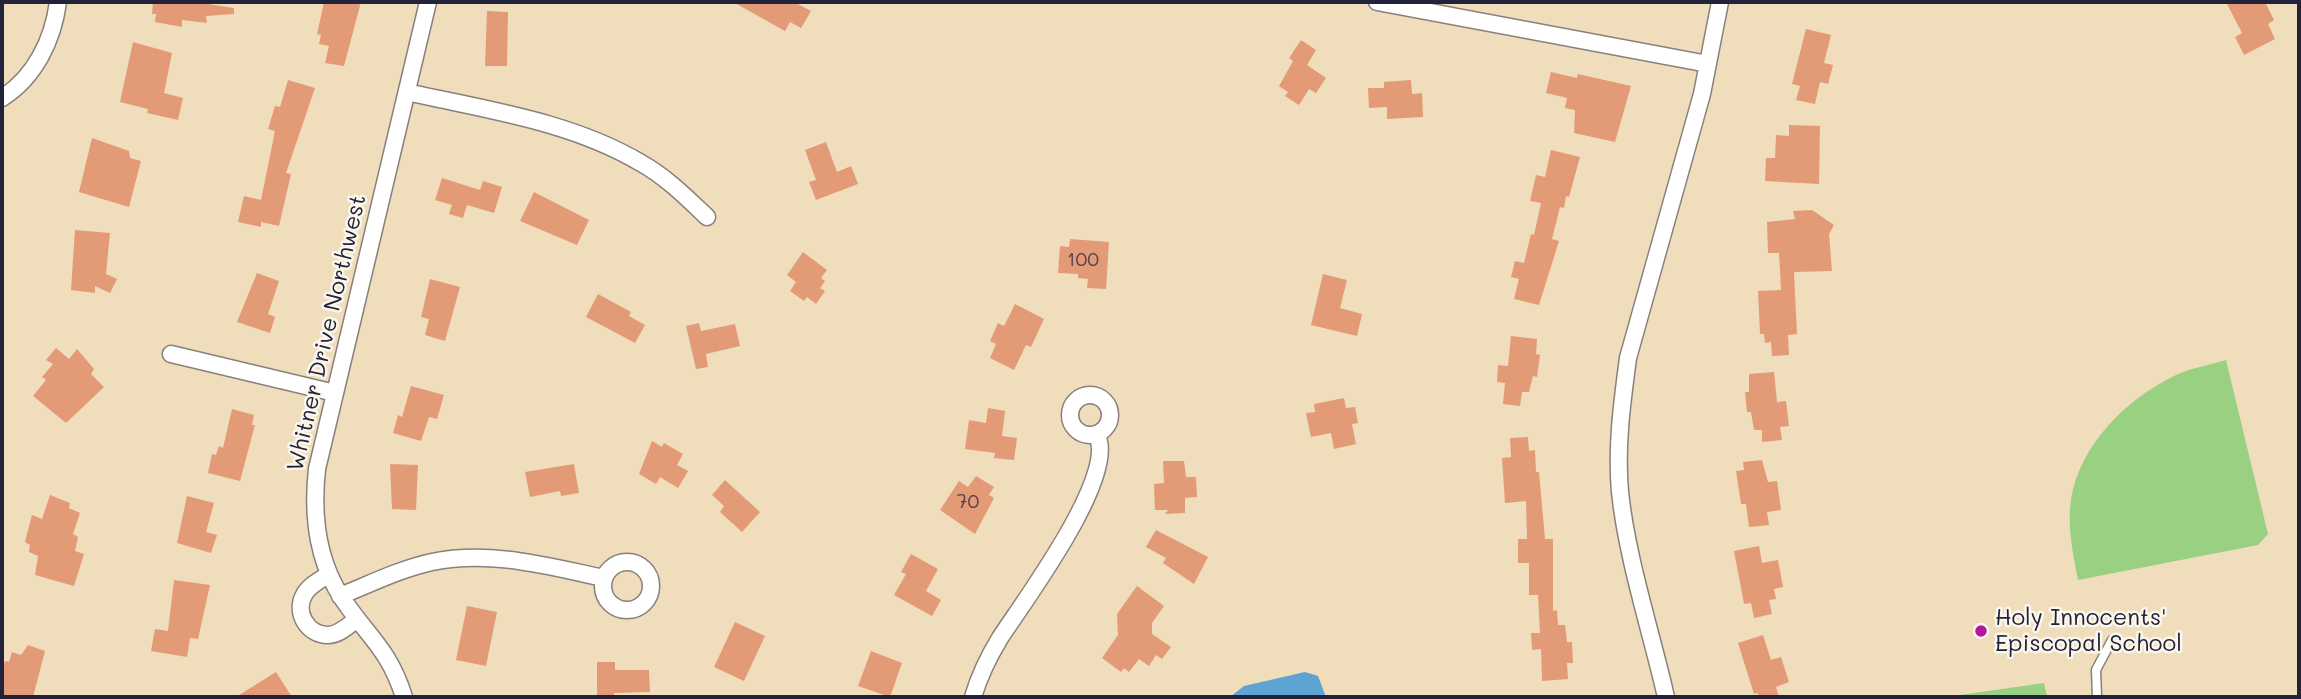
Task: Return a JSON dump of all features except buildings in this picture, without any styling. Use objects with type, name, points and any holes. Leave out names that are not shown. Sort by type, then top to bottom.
[{"type":"street","points":[[2,98],[27,76],[42,55],[58,2]]},
{"type":"street","name":"Whitner Drive Northwest","points":[[404,697],[394,668],[382,648],[340,596],[329,574],[317,538],[314,498],[335,393],[428,2]]},
{"type":"street","points":[[1377,2],[1708,64]]},
{"type":"street","points":[[1666,697],[1627,533],[1620,494],[1619,443],[1629,358],[1708,64],[1720,2]]},
{"type":"street","points":[[407,92],[550,124],[587,136],[643,163],[671,183],[707,217]]},
{"type":"street","points":[[171,354],[335,393]]},
{"type":"street","points":[[973,697],[999,640],[1054,560],[1078,515],[1097,466],[1099,445],[1096,434]]},
{"type":"street","points":[[340,596],[409,568],[461,558],[517,560],[604,578]]},
{"type":"street","points":[[329,574],[303,596],[300,609],[304,622],[315,632],[329,635],[357,619]]},
{"type":"lane","points":[[2096,697],[2096,670],[2112,640]]},
{"type":"green space","points":[[2226,360],[2268,534],[2258,545],[2078,580],[2070,530],[2071,500],[2084,461],[2095,443],[2123,411],[2156,386],[2187,371]]},
{"type":"green space","points":[[2044,683],[2047,697],[1946,697]]},
{"type":"water","points":[[1305,672],[1318,676],[1326,697],[1230,697],[1244,686]]},
{"type":"place","name":"Holy Innocents' Episcopal School","points":[[1981,631]]}]
